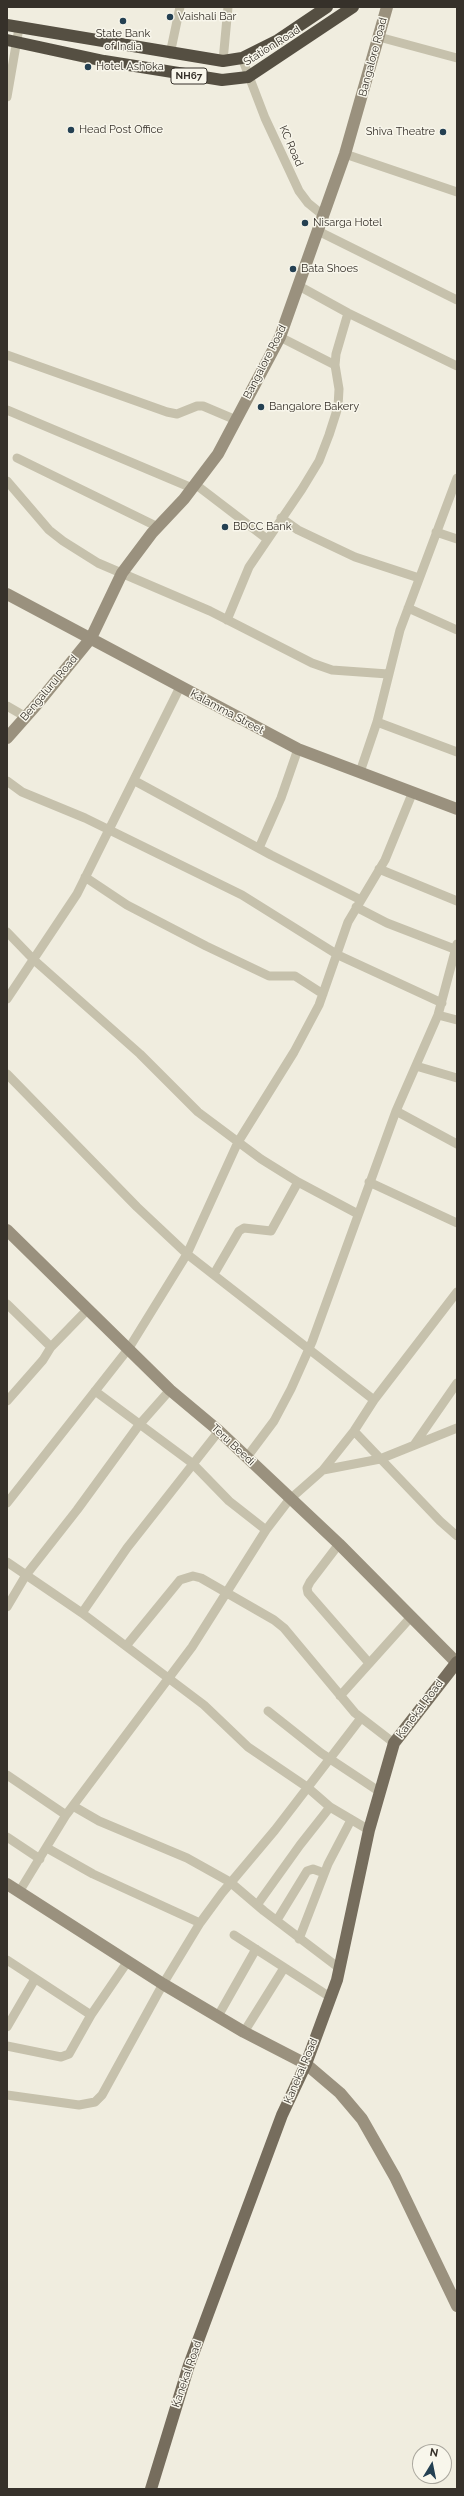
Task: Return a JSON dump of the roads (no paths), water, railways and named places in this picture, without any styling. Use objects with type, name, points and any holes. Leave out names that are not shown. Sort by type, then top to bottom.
[{"type":"highway","name":"NH67","points":[[7,25],[170,54],[223,61],[242,58],[278,40],[327,7]]},
{"type":"highway","name":"Station Road","points":[[12,41],[104,61],[222,80],[248,77],[353,7]]},
{"type":"main road","name":"Kanekal Road","points":[[151,2489],[189,2365],[282,2115],[306,2064],[330,1997],[339,1968],[369,1830],[394,1743],[457,1662]]},
{"type":"street","points":[[170,54],[180,7]]},
{"type":"street","points":[[223,61],[228,7]]},
{"type":"street","name":"Bangalore Road","points":[[91,638],[122,573],[158,527],[194,486],[218,454],[280,337],[345,154],[387,7]]},
{"type":"street","points":[[7,97],[12,41],[19,28]]},
{"type":"street","points":[[379,37],[457,58]]},
{"type":"street","name":"KC Road","points":[[242,58],[248,77],[283,160],[299,191],[308,203],[324,216]]},
{"type":"street","points":[[345,154],[457,192]]},
{"type":"street","points":[[318,231],[457,300]]},
{"type":"street","points":[[299,286],[348,313],[457,366]]},
{"type":"street","points":[[227,620],[249,567],[319,461],[338,407],[339,389],[335,365],[336,354],[348,313]]},
{"type":"street","points":[[280,337],[335,365]]},
{"type":"street","points":[[7,355],[167,412],[177,414],[197,406],[203,406],[236,420]]},
{"type":"street","points":[[7,410],[194,486],[267,539]]},
{"type":"street","points":[[17,458],[158,527]]},
{"type":"street","points":[[360,772],[377,722],[400,630],[457,478]]},
{"type":"street","points":[[7,481],[49,530],[63,541],[98,563],[227,620],[312,663],[332,670],[388,674]]},
{"type":"street","points":[[281,518],[298,530],[355,557],[419,578]]},
{"type":"street","points":[[436,532],[457,539]]},
{"type":"street","name":"Kalamma Street","points":[[7,594],[298,749],[457,810]]},
{"type":"street","points":[[408,608],[457,630]]},
{"type":"street","name":"Bengaluru Road","points":[[7,738],[91,638]]},
{"type":"street","points":[[7,1000],[77,894],[180,687]]},
{"type":"street","points":[[7,706],[26,717]]},
{"type":"street","points":[[377,722],[457,752]]},
{"type":"street","points":[[259,848],[281,798],[298,749]]},
{"type":"street","points":[[7,781],[22,792],[85,818],[242,895],[338,955],[442,1003]]},
{"type":"street","points":[[134,781],[358,903],[386,923],[456,948],[438,1015],[396,1111],[309,1349],[274,1421],[247,1457]]},
{"type":"street","points":[[7,1503],[129,1348],[187,1254],[238,1142],[294,1052],[322,994],[338,955],[348,922],[392,845],[412,794]]},
{"type":"street","points":[[379,869],[457,901]]},
{"type":"street","points":[[85,877],[127,905],[206,946],[269,976],[295,976],[322,994]]},
{"type":"street","points":[[7,932],[34,960],[140,1054],[198,1112],[238,1142],[298,1182],[358,1214]]},
{"type":"street","points":[[438,1015],[457,1020]]},
{"type":"street","points":[[416,1066],[457,1078]]},
{"type":"street","points":[[7,1074],[137,1207],[187,1254],[374,1400]]},
{"type":"street","points":[[396,1111],[457,1144]]},
{"type":"street","points":[[214,1274],[239,1230],[244,1228],[271,1230],[298,1182]]},
{"type":"street","points":[[370,1182],[457,1223]]},
{"type":"street","name":"Teru Beedi","points":[[7,1230],[87,1310],[129,1348],[170,1390],[219,1430],[289,1500],[339,1544],[457,1662]]},
{"type":"street","points":[[19,1892],[66,1815],[168,1679],[228,1593],[266,1530],[289,1500],[323,1470],[354,1431],[374,1400],[457,1292]]},
{"type":"street","points":[[7,1304],[51,1347]]},
{"type":"street","points":[[7,1401],[51,1347],[87,1310]]},
{"type":"street","points":[[414,1445],[457,1383]]},
{"type":"street","points":[[7,1607],[26,1575],[77,1510],[140,1425],[170,1390]]},
{"type":"street","points":[[95,1391],[192,1463],[229,1501],[266,1530]]},
{"type":"street","points":[[323,1470],[380,1459],[457,1428]]},
{"type":"street","points":[[82,1613],[127,1548],[219,1430]]},
{"type":"street","points":[[354,1431],[457,1536]]},
{"type":"street","points":[[339,1544],[310,1582],[307,1588],[308,1593],[369,1663]]},
{"type":"street","points":[[7,1562],[82,1613],[204,1705],[233,1734],[307,1787],[330,1807],[369,1830]]},
{"type":"street","points":[[126,1646],[180,1580],[193,1576],[228,1593],[284,1628],[340,1696],[361,1718],[394,1743]]},
{"type":"street","points":[[340,1696],[411,1616]]},
{"type":"street","points":[[268,1711],[330,1759],[380,1792]]},
{"type":"street","points":[[7,2095],[79,2105],[95,2102],[102,2095],[163,1984],[200,1923],[230,1882],[330,1759],[361,1718]]},
{"type":"street","points":[[7,1775],[66,1815]]},
{"type":"street","points":[[73,1806],[100,1821],[187,1858],[230,1882],[299,1939],[339,1968]]},
{"type":"street","points":[[257,1905],[300,1845],[330,1807]]},
{"type":"street","points":[[299,1939],[324,1873],[350,1820]]},
{"type":"street","points":[[7,1838],[40,1859]]},
{"type":"street","points":[[47,1848],[93,1874],[200,1923]]},
{"type":"street","points":[[277,1920],[307,1871],[313,1869],[324,1873]]},
{"type":"street","points":[[7,1884],[163,1984],[244,2032],[306,2064],[340,2093],[362,2119],[395,2177],[457,2306]]},
{"type":"street","points":[[234,1935],[330,1997]]},
{"type":"street","points":[[218,2016],[256,1949]]},
{"type":"street","points":[[7,1960],[91,2015]]},
{"type":"street","points":[[7,2046],[65,2056],[71,2051],[91,2015],[128,1961]]},
{"type":"street","points":[[244,2032],[284,1968]]},
{"type":"street","points":[[7,2027],[35,1979]]},
{"type":"place","name":"Vaishali Bar","points":[[170,17]]},
{"type":"place","name":"State Bank of India","points":[[123,21]]},
{"type":"place","name":"Hotel Ashoka","points":[[88,67]]},
{"type":"place","name":"Head Post Office","points":[[71,130]]},
{"type":"place","name":"Shiva Theatre","points":[[443,132]]},
{"type":"place","name":"Nisarga Hotel","points":[[305,223]]},
{"type":"place","name":"Bata Shoes","points":[[293,269]]},
{"type":"place","name":"Bangalore Bakery","points":[[261,407]]},
{"type":"place","name":"BDCC Bank","points":[[225,527]]}]
